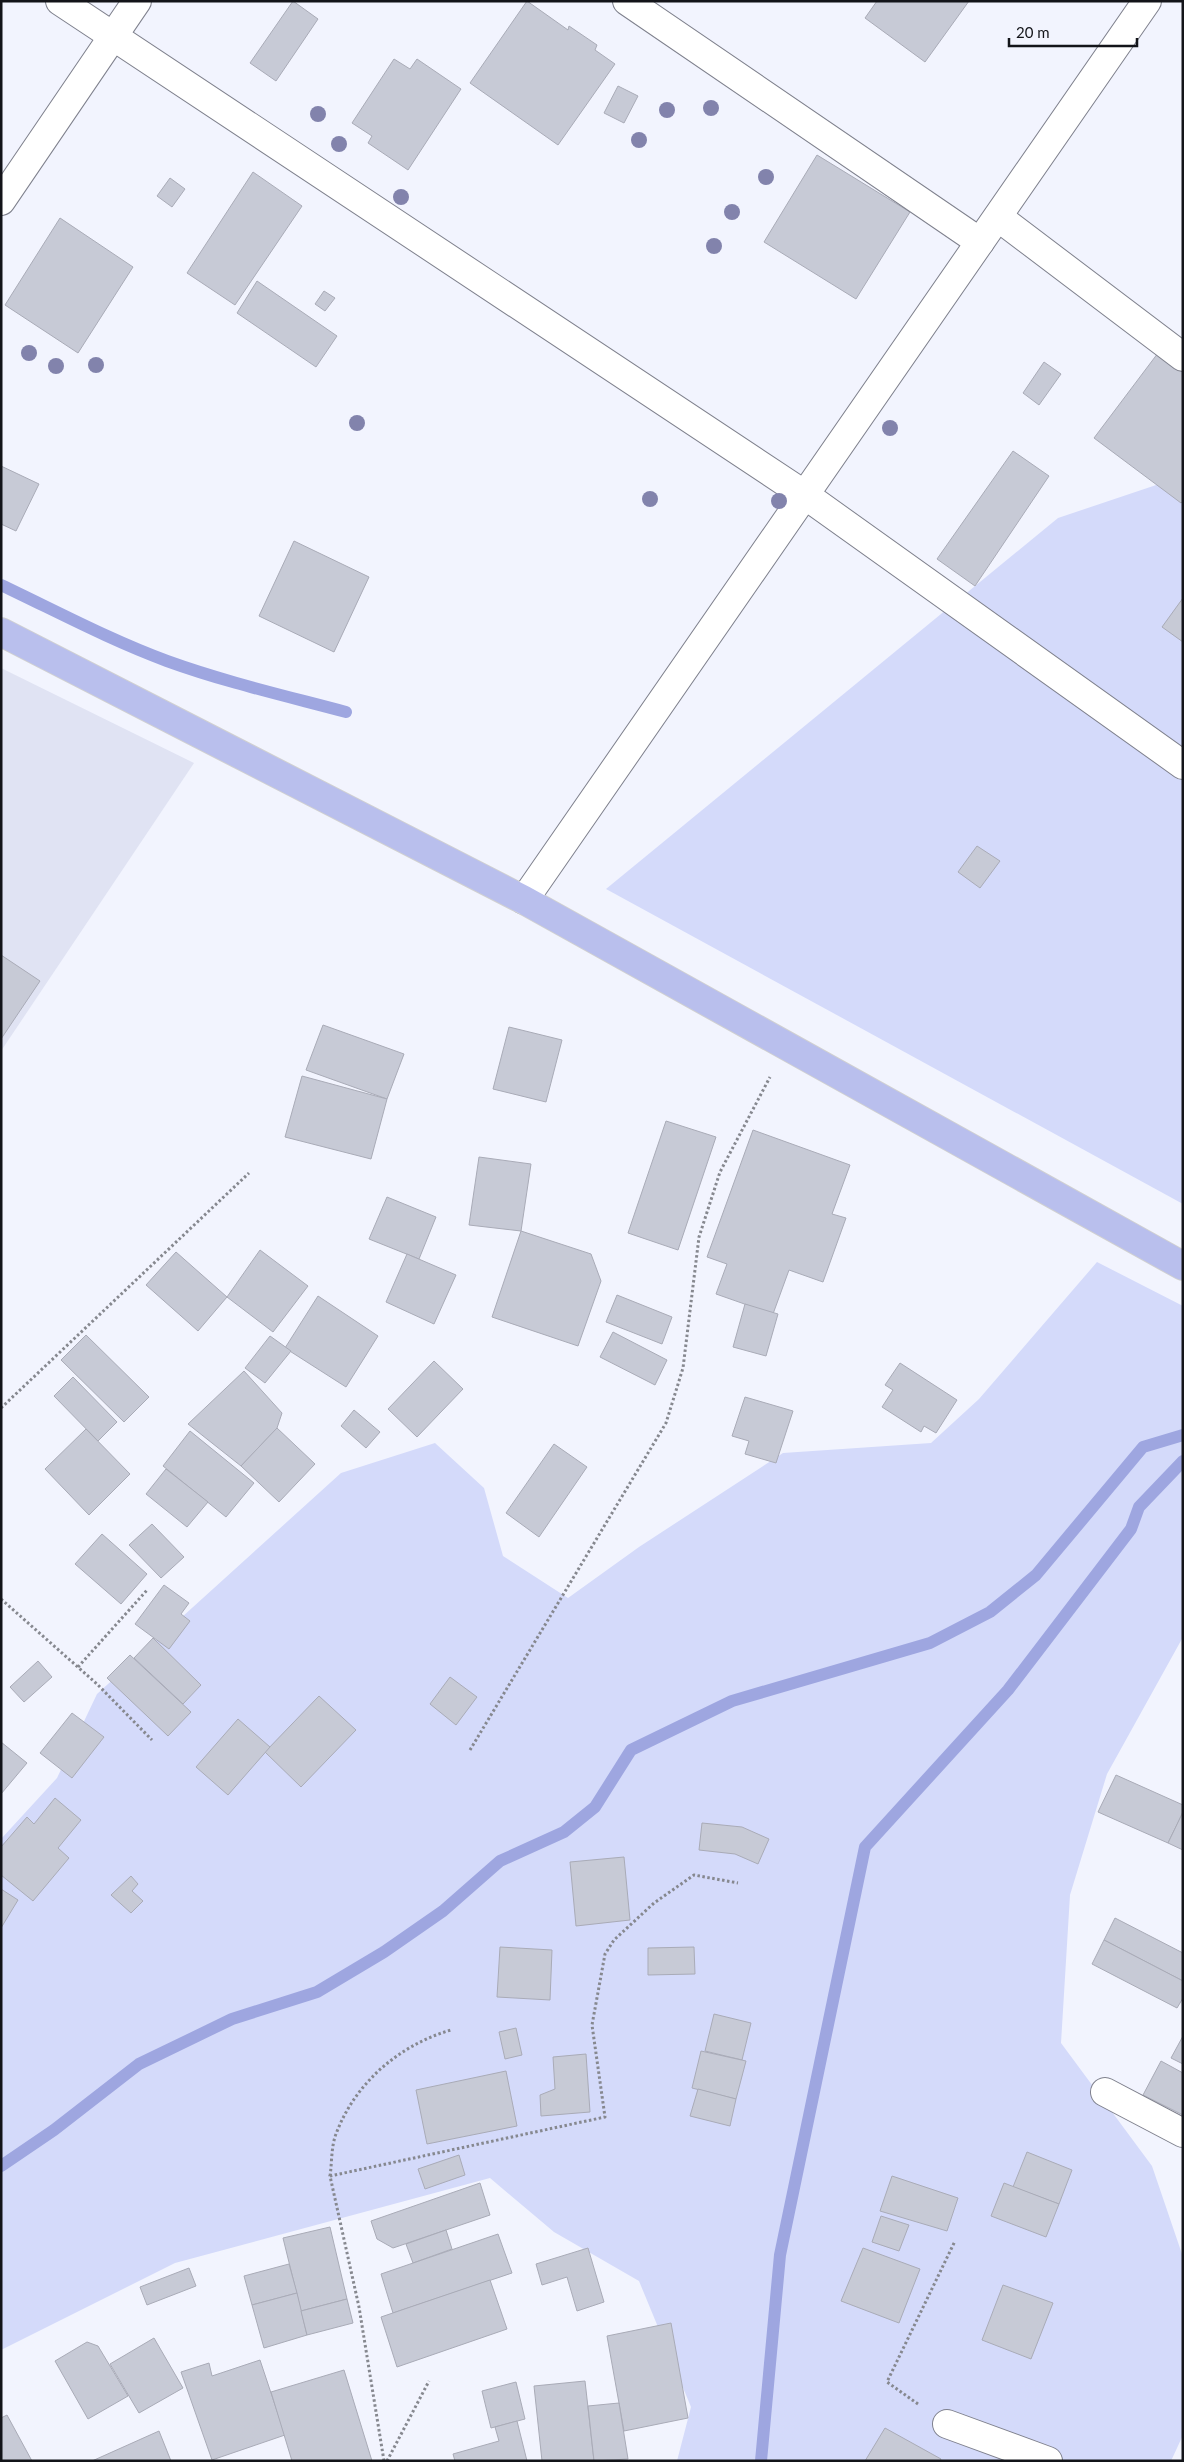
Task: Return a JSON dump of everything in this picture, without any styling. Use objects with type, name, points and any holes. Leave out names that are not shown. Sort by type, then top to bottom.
[{"type":"main road","points":[[1,632],[524,900],[1177,1263]]},
{"type":"street","points":[[60,1],[805,495],[1183,765]]},
{"type":"street","points":[[1,202],[137,1]]},
{"type":"street","points":[[627,1],[980,242]]},
{"type":"street","points":[[524,900],[1147,1]]},
{"type":"street","points":[[998,217],[1183,356]]},
{"type":"street","points":[[1105,2092],[1183,2133]]},
{"type":"street","points":[[947,2424],[1048,2461]]},
{"type":"path","points":[[470,1750],[666,1423],[683,1368],[699,1237],[720,1172],[786,1045]]},
{"type":"path","points":[[1,1408],[249,1173]]},
{"type":"path","points":[[78,1667],[148,1589]]},
{"type":"path","points":[[1,1599],[78,1667],[152,1740]]},
{"type":"path","points":[[330,2176],[604,2117],[592,2025],[605,1954],[614,1940],[654,1903],[694,1876],[738,1882]]},
{"type":"path","points":[[386,2461],[359,2307],[330,2176],[335,2136],[349,2104],[370,2077],[431,2036],[451,2030]]},
{"type":"path","points":[[947,2424],[887,2382],[955,2240]]},
{"type":"path","points":[[386,2461],[430,2381]]},
{"type":"shaded area","points":[[1183,476],[1183,1204],[606,889],[1058,518]]},
{"type":"shaded area","points":[[1,668],[194,763],[1,1051]]},
{"type":"shaded area","points":[[1097,1262],[1183,1306],[1183,1637],[1107,1774],[1070,1895],[1061,2043],[1152,2166],[1183,2257],[1183,2435],[1171,2461],[677,2461],[691,2407],[639,2281],[554,2232],[490,2178],[175,2263],[1,2350],[1,1839],[57,1778],[97,1694],[341,1473],[435,1443],[484,1488],[503,1556],[568,1598],[639,1547],[783,1453],[931,1443],[979,1399]]},
{"type":"building","points":[[293,1],[318,19],[276,81],[250,63]]},
{"type":"building","points":[[527,1],[568,30],[569,26],[597,45],[595,50],[615,64],[558,145],[470,83]]},
{"type":"building","points":[[877,1],[969,1],[925,62],[865,18]]},
{"type":"building","points":[[394,59],[410,69],[417,59],[461,89],[408,170],[368,143],[372,136],[352,123]]},
{"type":"building","points":[[618,86],[638,96],[624,123],[604,113]]},
{"type":"building","points":[[817,155],[910,212],[856,299],[764,242]]},
{"type":"building","points":[[253,172],[302,206],[235,305],[187,273]]},
{"type":"building","points":[[170,178],[185,189],[172,207],[157,196]]},
{"type":"building","points":[[60,218],[133,267],[78,353],[5,305]]},
{"type":"building","points":[[257,281],[337,336],[316,367],[237,313]]},
{"type":"building","points":[[324,291],[335,298],[325,311],[315,304]]},
{"type":"building","points":[[1158,353],[1183,372],[1183,501],[1181,503],[1094,438]]},
{"type":"building","points":[[1044,362],[1061,374],[1039,405],[1023,393]]},
{"type":"building","points":[[1013,451],[1049,476],[975,586],[937,559]]},
{"type":"building","points":[[1,466],[39,484],[16,531],[1,524]]},
{"type":"building","points":[[294,541],[369,577],[334,652],[259,616]]},
{"type":"building","points":[[1183,598],[1183,642],[1162,627]]},
{"type":"building","points":[[977,846],[1000,861],[980,888],[958,872]]},
{"type":"building","points":[[1,955],[40,981],[1,1039]]},
{"type":"building","points":[[323,1025],[404,1054],[387,1099],[306,1070]]},
{"type":"building","points":[[509,1027],[562,1040],[546,1102],[493,1089]]},
{"type":"building","points":[[302,1076],[387,1099],[371,1159],[285,1137]]},
{"type":"building","points":[[666,1121],[716,1137],[678,1250],[628,1233]]},
{"type":"building","points":[[753,1130],[850,1165],[832,1214],[846,1218],[823,1282],[789,1270],[773,1314],[716,1294],[727,1264],[707,1257]]},
{"type":"building","points":[[479,1157],[531,1164],[521,1231],[469,1225]]},
{"type":"building","points":[[387,1197],[436,1217],[419,1259],[369,1239]]},
{"type":"building","points":[[521,1231],[591,1254],[601,1281],[578,1346],[492,1317]]},
{"type":"building","points":[[260,1250],[308,1286],[273,1332],[227,1297]]},
{"type":"building","points":[[176,1252],[227,1297],[198,1331],[146,1285]]},
{"type":"building","points":[[407,1254],[456,1275],[434,1324],[386,1302]]},
{"type":"building","points":[[617,1295],[672,1317],[662,1344],[606,1322]]},
{"type":"building","points":[[318,1296],[378,1336],[346,1387],[285,1348]]},
{"type":"building","points":[[745,1304],[778,1314],[766,1356],[733,1347]]},
{"type":"building","points":[[613,1332],[667,1360],[655,1385],[600,1357]]},
{"type":"building","points":[[86,1335],[149,1397],[124,1422],[61,1360]]},
{"type":"building","points":[[270,1336],[291,1351],[265,1383],[245,1368]]},
{"type":"building","points":[[434,1361],[463,1389],[417,1437],[388,1409]]},
{"type":"building","points":[[900,1363],[957,1400],[936,1433],[924,1426],[921,1432],[882,1407],[893,1390],[885,1385]]},
{"type":"building","points":[[244,1371],[282,1413],[277,1428],[241,1466],[188,1424]]},
{"type":"building","points":[[73,1377],[117,1422],[98,1441],[54,1396]]},
{"type":"building","points":[[745,1397],[793,1411],[776,1463],[745,1454],[749,1441],[732,1436]]},
{"type":"building","points":[[354,1410],[380,1432],[366,1448],[341,1426]]},
{"type":"building","points":[[277,1428],[315,1464],[279,1502],[241,1466]]},
{"type":"building","points":[[86,1429],[130,1474],[89,1515],[45,1469]]},
{"type":"building","points":[[190,1431],[254,1483],[226,1517],[163,1466]]},
{"type":"building","points":[[554,1444],[587,1467],[539,1537],[506,1513]]},
{"type":"building","points":[[166,1469],[208,1502],[187,1527],[146,1494]]},
{"type":"building","points":[[152,1524],[184,1557],[161,1578],[129,1545]]},
{"type":"building","points":[[102,1534],[147,1574],[121,1604],[75,1564]]},
{"type":"building","points":[[164,1585],[189,1603],[181,1614],[190,1621],[169,1649],[135,1624]]},
{"type":"building","points":[[153,1638],[201,1685],[183,1704],[134,1658]]},
{"type":"building","points":[[130,1655],[191,1712],[168,1736],[107,1678]]},
{"type":"building","points":[[38,1661],[52,1677],[24,1702],[10,1687]]},
{"type":"building","points":[[450,1677],[477,1697],[456,1725],[430,1704]]},
{"type":"building","points":[[319,1696],[356,1730],[301,1787],[265,1752]]},
{"type":"building","points":[[72,1713],[104,1737],[72,1778],[40,1753]]},
{"type":"building","points":[[238,1719],[270,1747],[228,1795],[196,1767]]},
{"type":"building","points":[[1,1742],[27,1763],[1,1794]]},
{"type":"building","points":[[1116,1775],[1183,1805],[1183,1812],[1168,1843],[1098,1812]]},
{"type":"building","points":[[55,1798],[81,1820],[58,1848],[69,1858],[33,1901],[1,1875],[1,1847],[27,1817],[34,1824]]},
{"type":"building","points":[[1183,1812],[1183,1850],[1168,1843]]},
{"type":"building","points":[[702,1823],[742,1827],[769,1839],[758,1864],[735,1854],[699,1850]]},
{"type":"building","points":[[624,1857],[630,1920],[576,1926],[570,1862]]},
{"type":"building","points":[[131,1876],[138,1884],[132,1891],[143,1901],[131,1913],[111,1895]]},
{"type":"building","points":[[1,1889],[18,1900],[1,1928]]},
{"type":"building","points":[[1115,1918],[1183,1953],[1183,1981],[1104,1940]]},
{"type":"building","points":[[1104,1940],[1183,1981],[1183,1998],[1177,2008],[1092,1964]]},
{"type":"building","points":[[500,1947],[552,1950],[550,2000],[497,1997]]},
{"type":"building","points":[[694,1947],[695,1974],[648,1975],[648,1948]]},
{"type":"building","points":[[714,2014],[751,2023],[742,2060],[705,2051]]},
{"type":"building","points":[[516,2028],[522,2055],[505,2059],[499,2032]]},
{"type":"building","points":[[1183,2036],[1183,2064],[1171,2058]]},
{"type":"building","points":[[701,2051],[746,2061],[736,2099],[692,2088]]},
{"type":"building","points":[[586,2054],[590,2112],[541,2116],[540,2095],[555,2089],[553,2057]]},
{"type":"building","points":[[1161,2061],[1183,2073],[1183,2115],[1143,2095]]},
{"type":"building","points":[[506,2071],[517,2126],[427,2144],[416,2090]]},
{"type":"building","points":[[698,2089],[736,2099],[730,2126],[690,2116]]},
{"type":"building","points":[[1027,2152],[1072,2170],[1059,2204],[1013,2187]]},
{"type":"building","points":[[459,2155],[465,2175],[425,2189],[418,2169]]},
{"type":"building","points":[[892,2176],[958,2198],[947,2231],[880,2211]]},
{"type":"building","points":[[480,2183],[490,2215],[393,2248],[377,2239],[371,2221]]},
{"type":"building","points":[[1004,2183],[1059,2204],[1046,2237],[991,2216]]},
{"type":"building","points":[[881,2216],[909,2225],[899,2251],[872,2242]]},
{"type":"building","points":[[330,2227],[347,2299],[301,2311],[283,2238]]},
{"type":"building","points":[[446,2230],[452,2249],[413,2263],[406,2244]]},
{"type":"building","points":[[498,2234],[512,2273],[393,2313],[381,2274]]},
{"type":"building","points":[[588,2248],[604,2302],[577,2311],[567,2277],[542,2285],[536,2264]]},
{"type":"building","points":[[863,2248],[920,2269],[899,2323],[841,2301]]},
{"type":"building","points":[[289,2264],[297,2293],[252,2305],[244,2276]]},
{"type":"building","points":[[189,2268],[196,2286],[147,2305],[140,2287]]},
{"type":"building","points":[[490,2280],[507,2329],[397,2367],[381,2317]]},
{"type":"building","points":[[1003,2285],[1053,2303],[1031,2359],[982,2340]]},
{"type":"building","points":[[297,2293],[307,2335],[264,2348],[252,2305]]},
{"type":"building","points":[[347,2299],[353,2323],[307,2335],[301,2311]]},
{"type":"building","points":[[671,2323],[688,2418],[624,2431],[607,2336]]},
{"type":"building","points":[[154,2338],[183,2388],[139,2413],[110,2364]]},
{"type":"building","points":[[87,2342],[98,2346],[128,2396],[88,2419],[55,2361]]},
{"type":"building","points":[[260,2360],[285,2435],[212,2460],[181,2372],[209,2363],[212,2376]]},
{"type":"building","points":[[344,2370],[372,2461],[292,2461],[271,2392]]},
{"type":"building","points":[[585,2381],[594,2461],[542,2461],[534,2386]]},
{"type":"building","points":[[516,2382],[525,2419],[491,2428],[482,2391]]},
{"type":"building","points":[[619,2403],[628,2459],[594,2461],[588,2406]]},
{"type":"building","points":[[7,2415],[32,2461],[1,2461],[1,2418]]},
{"type":"building","points":[[517,2421],[527,2461],[455,2461],[453,2454],[499,2441],[495,2427]]},
{"type":"building","points":[[885,2428],[941,2459],[940,2461],[865,2461]]},
{"type":"building","points":[[159,2431],[171,2461],[92,2461]]},
{"type":"waterway","points":[[1,585],[104,635],[167,661],[233,682],[346,712]]},
{"type":"waterway","points":[[1,2166],[54,2130],[139,2064],[232,2019],[317,1992],[384,1952],[443,1911],[500,1861],[564,1832],[595,1807],[631,1750],[732,1701],[930,1643],[990,1612],[1036,1575],[1143,1447],[1183,1435]]},
{"type":"waterway","points":[[761,2461],[780,2255],[865,1847],[1008,1690],[1131,1529],[1139,1507],[1183,1461]]}]
